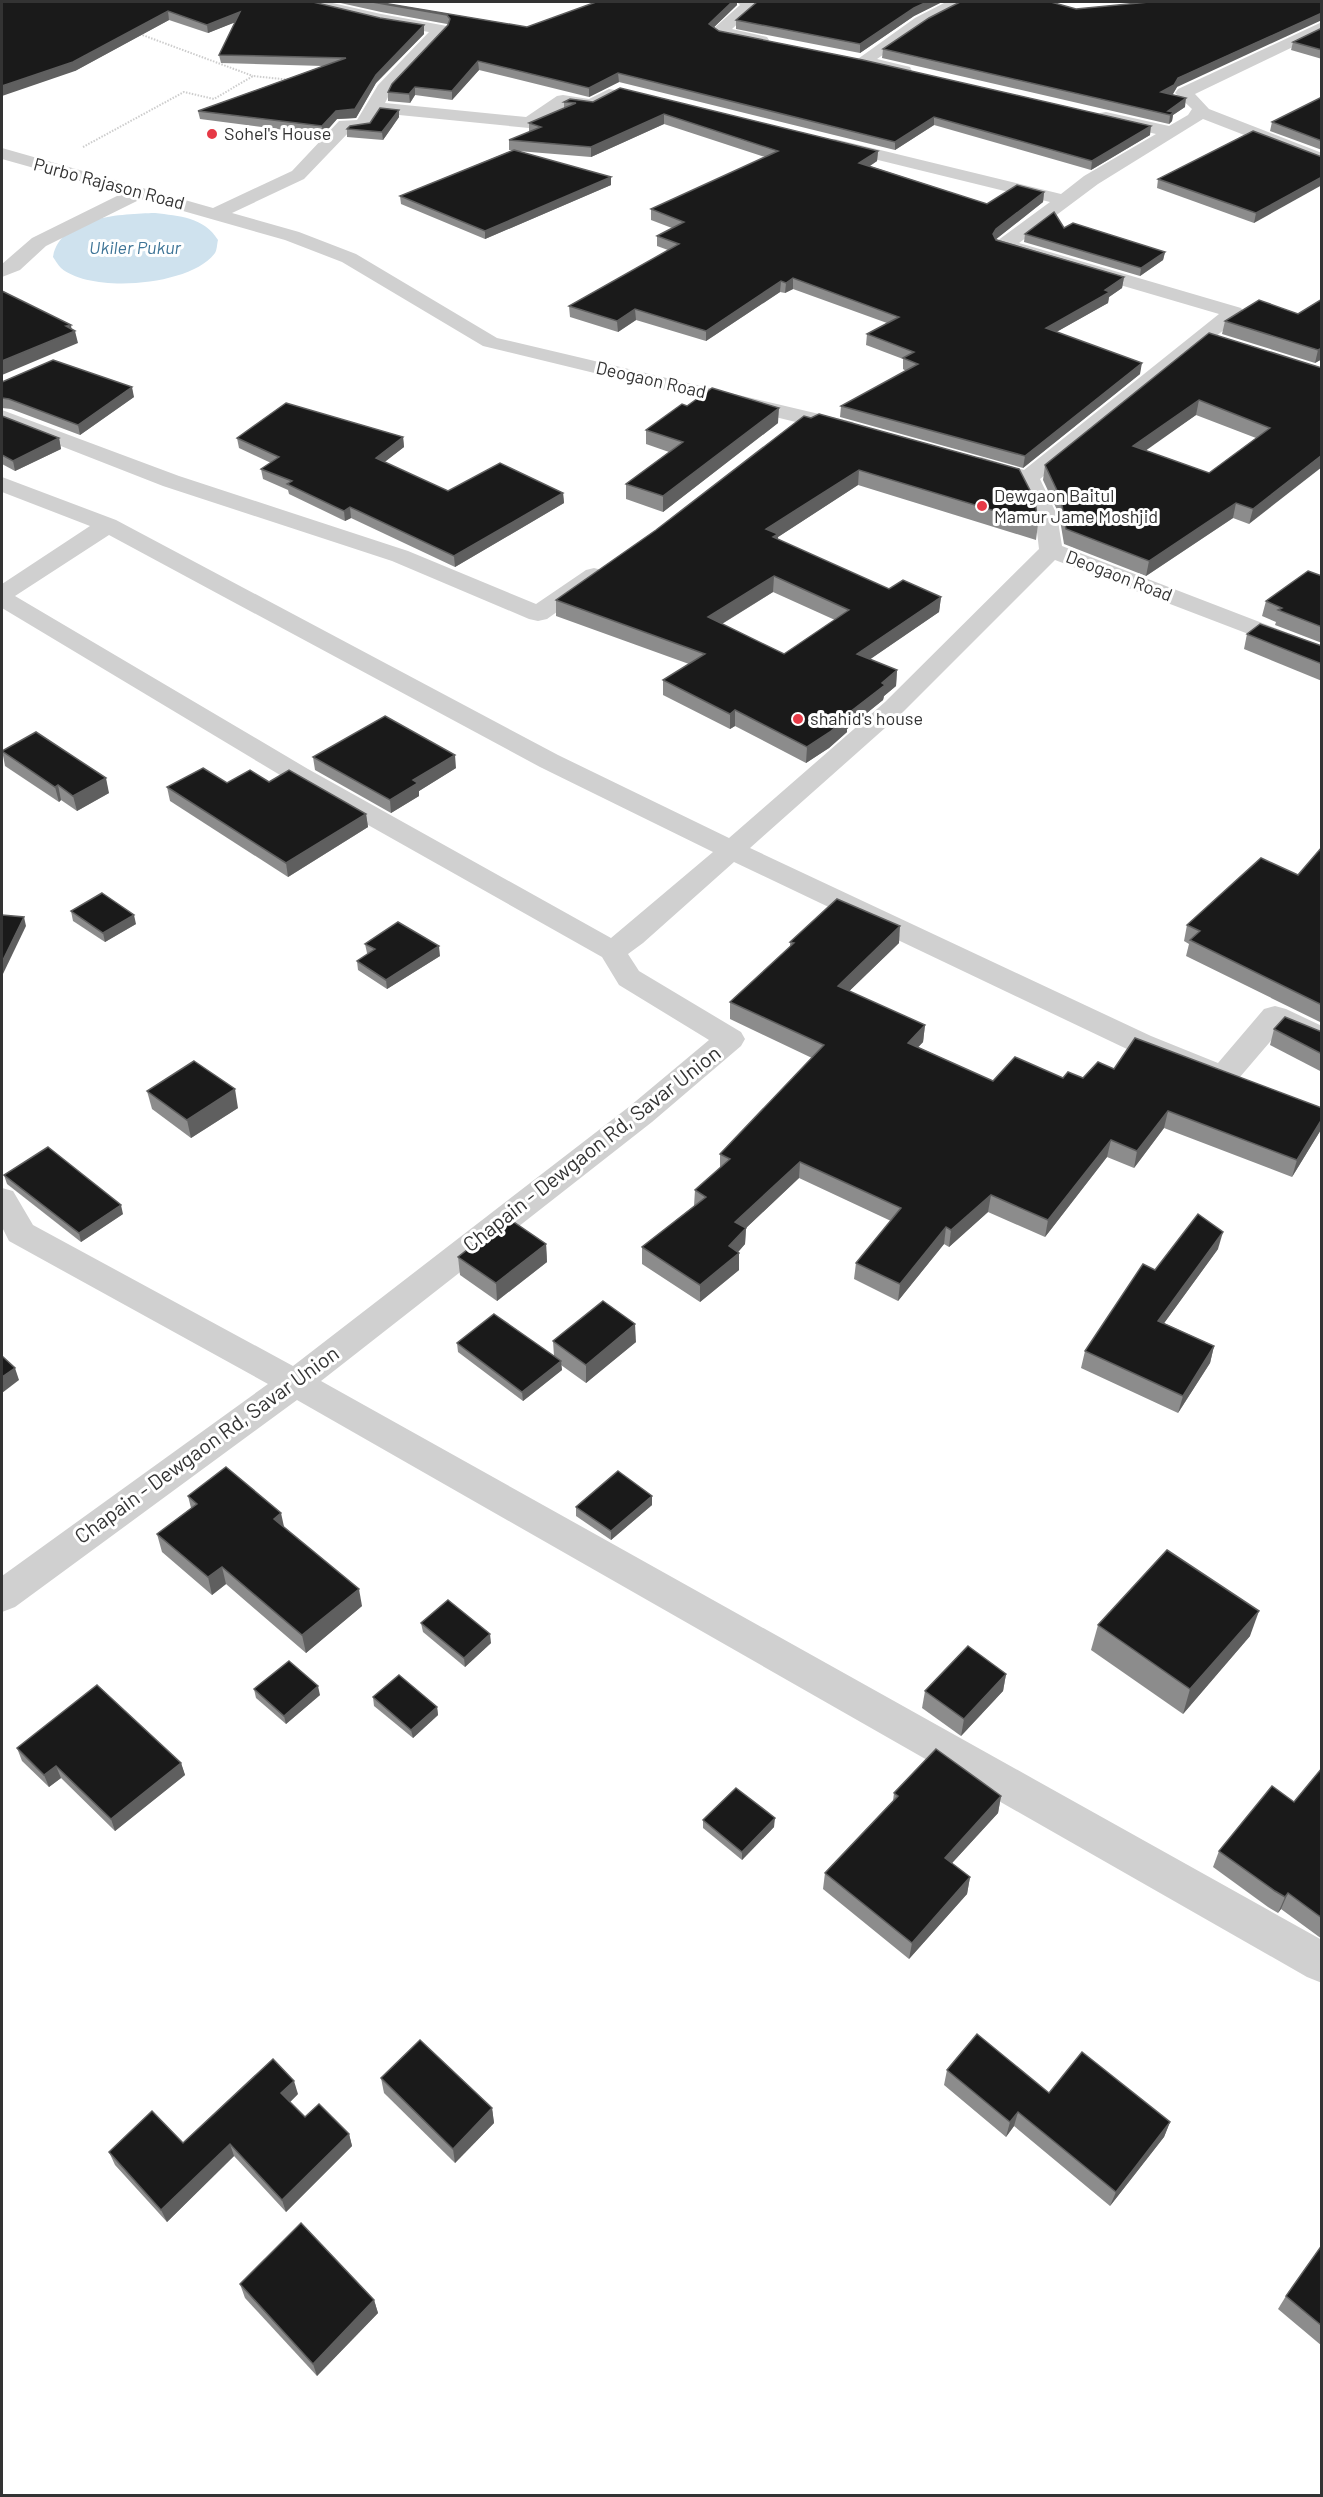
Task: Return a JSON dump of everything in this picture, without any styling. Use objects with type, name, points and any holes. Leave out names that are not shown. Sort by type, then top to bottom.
[{"type":"street","points":[[216,213],[298,175],[345,125],[363,126],[384,89],[441,29],[310,2]]},
{"type":"street","points":[[745,2],[752,3],[719,32],[774,42]]},
{"type":"street","points":[[920,74],[857,60],[957,2]]},
{"type":"street","points":[[964,460],[1028,478],[1234,312],[1004,245],[1091,180],[1195,118],[1201,108],[1184,93],[1322,27]]},
{"type":"street","points":[[374,107],[529,123],[563,100],[592,105],[618,89],[629,92]]},
{"type":"street","points":[[1199,111],[1322,160]]},
{"type":"street","points":[[1092,114],[1172,132]]},
{"type":"street","points":[[819,140],[1064,200]]},
{"type":"street","name":"Purbo Rajason Road","points":[[2,153],[45,167],[216,213]]},
{"type":"street","points":[[2,271],[13,266],[39,242],[140,192]]},
{"type":"street","name":"Deogaon Road","points":[[216,213],[292,236],[349,258],[490,342],[795,424],[864,432]]},
{"type":"street","points":[[1203,337],[1224,344]]},
{"type":"street","points":[[2,416],[171,481],[400,556],[538,614],[611,563]]},
{"type":"street","name":"Deogaon Road","points":[[1028,478],[1046,515],[1051,550],[1322,654]]},
{"type":"street","points":[[2,484],[108,525],[549,761],[733,851],[1140,1043],[1223,1077],[1275,1016],[1322,1038]]},
{"type":"street","points":[[108,525],[2,596],[299,775],[612,951],[633,937],[733,851],[894,707],[1051,550]]},
{"type":"street","name":"Chapain - Dewgaon Rd, Savar Union","points":[[2,1596],[295,1383],[641,1114],[730,1040],[629,978],[612,951]]},
{"type":"street","points":[[2,1199],[21,1233],[295,1383],[1322,1964]]},
{"type":"path","points":[[135,32],[253,76],[296,80]]},
{"type":"path","points":[[45,167],[184,92],[214,99],[253,76]]},
{"type":"water","name":"Ukiler Pukur","points":[[155,213],[190,219],[206,226],[218,240],[215,253],[203,264],[185,273],[140,283],[94,281],[75,276],[61,268],[53,257],[58,243],[67,233],[80,225],[110,217]]},
{"type":"building","points":[[2,2],[313,2],[380,18],[424,25],[376,75],[355,109],[336,111],[322,126],[198,111],[346,58],[219,55],[240,12],[207,25],[168,11],[73,62],[2,86]]},
{"type":"building","points":[[372,2],[527,27],[596,2],[732,2],[709,24],[719,31],[863,60],[1151,126],[1092,161],[934,117],[895,142],[618,73],[589,88],[478,61],[452,91],[415,87],[409,94],[388,92],[392,84],[448,25],[450,19],[447,15]]},
{"type":"building","points":[[757,2],[927,2],[914,8],[860,44],[736,20]]},
{"type":"building","points":[[960,2],[1051,2],[1076,9],[1149,2],[1322,2],[1322,13],[1178,78],[1174,85],[1161,92],[1186,98],[1168,111],[1174,112],[1170,115],[883,49],[929,18]]},
{"type":"building","points":[[1322,28],[1322,50],[1293,42]]},
{"type":"building","points":[[620,88],[878,151],[859,163],[987,204],[1017,185],[1044,192],[996,229],[993,234],[996,240],[1124,277],[1105,290],[1110,292],[1046,328],[1142,363],[1025,456],[841,406],[918,364],[903,358],[914,352],[867,334],[899,317],[793,278],[786,283],[781,281],[706,331],[635,309],[617,321],[569,306],[679,244],[657,236],[684,222],[651,209],[778,151],[664,114],[591,147],[509,140],[541,127],[529,123],[576,103],[564,102],[570,99],[593,102]]},
{"type":"building","points":[[1322,97],[1322,141],[1272,122]]},
{"type":"building","points":[[380,108],[399,110],[382,132],[347,129],[350,126],[370,123]]},
{"type":"building","points":[[1253,131],[1322,157],[1322,177],[1256,213],[1158,179]]},
{"type":"building","points":[[514,150],[611,177],[485,231],[400,196]]},
{"type":"building","points":[[1054,212],[1064,228],[1073,223],[1165,252],[1141,268],[1025,234]]},
{"type":"building","points":[[2,291],[71,325],[66,326],[75,331],[2,361]]},
{"type":"building","points":[[1322,299],[1322,348],[1318,350],[1225,321],[1259,300],[1298,314]]},
{"type":"building","points":[[1209,333],[1322,368],[1322,455],[1253,509],[1236,503],[1149,561],[1066,529],[1061,499],[1045,465]],"holes":[[[1199,400],[1270,428],[1209,473],[1133,446]]]},
{"type":"building","points":[[53,360],[132,387],[78,425],[2,398],[2,382]]},
{"type":"building","points":[[712,388],[779,408],[663,496],[626,484],[683,442],[646,430],[682,404],[687,406]]},
{"type":"building","points":[[286,403],[403,437],[376,458],[448,491],[500,463],[563,493],[454,556],[350,507],[344,511],[287,484],[292,481],[261,469],[279,457],[237,438]]},
{"type":"building","points":[[819,414],[1019,469],[1035,500],[1038,524],[859,470],[766,529],[778,534],[773,537],[889,589],[903,580],[941,597],[857,654],[897,670],[882,683],[885,685],[846,715],[848,716],[830,732],[807,747],[735,710],[730,714],[663,680],[705,654],[556,600],[656,530],[804,416],[811,418]],"holes":[[[774,576],[849,610],[784,654],[708,617]]]},
{"type":"building","points":[[2,416],[59,438],[13,461],[2,455]]},
{"type":"building","points":[[1308,571],[1322,576],[1322,627],[1278,610],[1282,608],[1266,601]]},
{"type":"building","points":[[1260,624],[1322,646],[1322,664],[1247,634]]},
{"type":"building","points":[[385,716],[455,755],[413,780],[418,783],[390,800],[313,757]]},
{"type":"building","points":[[36,732],[106,778],[73,796],[58,785],[55,787],[2,751]]},
{"type":"building","points":[[203,768],[227,783],[250,770],[269,782],[289,770],[366,814],[286,863],[167,787]]},
{"type":"building","points":[[1322,847],[1322,1005],[1190,940],[1200,931],[1187,925],[1261,858],[1298,875]]},
{"type":"building","points":[[102,893],[134,915],[103,933],[71,911]]},
{"type":"building","points":[[837,899],[900,926],[838,986],[925,1025],[908,1043],[993,1081],[1015,1057],[1063,1078],[1068,1072],[1083,1078],[1098,1062],[1114,1069],[1135,1038],[1322,1108],[1322,1119],[1297,1160],[1168,1111],[1137,1151],[1111,1140],[1048,1220],[991,1195],[951,1230],[946,1227],[900,1284],[856,1263],[901,1208],[800,1162],[735,1222],[746,1228],[729,1246],[739,1253],[700,1285],[642,1247],[706,1197],[695,1190],[730,1159],[720,1154],[824,1045],[730,1002],[794,943],[790,942]]},
{"type":"building","points":[[2,915],[24,917],[2,962]]},
{"type":"building","points":[[398,922],[439,946],[386,980],[357,961],[375,949],[365,944]]},
{"type":"building","points":[[1285,1017],[1322,1032],[1322,1054],[1274,1029]]},
{"type":"building","points":[[194,1061],[235,1089],[187,1120],[147,1091]]},
{"type":"building","points":[[48,1147],[121,1205],[79,1233],[4,1175]]},
{"type":"building","points":[[1198,1214],[1223,1232],[1158,1321],[1214,1346],[1183,1396],[1085,1351],[1143,1264],[1155,1270]]},
{"type":"building","points":[[508,1218],[546,1244],[496,1283],[458,1257]]},
{"type":"building","points":[[603,1301],[635,1324],[586,1365],[553,1341]]},
{"type":"building","points":[[494,1314],[561,1361],[522,1392],[457,1343]]},
{"type":"building","points":[[2,1356],[15,1368],[2,1377]]},
{"type":"building","points":[[226,1467],[281,1513],[274,1519],[359,1589],[302,1635],[222,1567],[208,1577],[157,1534],[197,1504],[188,1496]]},
{"type":"building","points":[[618,1471],[652,1496],[611,1531],[576,1507]]},
{"type":"building","points":[[1167,1550],[1259,1611],[1190,1689],[1098,1625]]},
{"type":"building","points":[[448,1600],[490,1634],[464,1658],[421,1623]]},
{"type":"building","points":[[968,1646],[1006,1674],[964,1719],[925,1691]]},
{"type":"building","points":[[289,1661],[318,1686],[284,1716],[254,1689]]},
{"type":"building","points":[[399,1675],[437,1707],[411,1730],[373,1697]]},
{"type":"building","points":[[97,1685],[181,1763],[111,1819],[56,1766],[44,1775],[17,1748]]},
{"type":"building","points":[[936,1749],[1001,1796],[945,1858],[970,1877],[912,1943],[825,1873],[898,1796],[894,1793]]},
{"type":"building","points":[[1322,1768],[1322,1918],[1288,1893],[1285,1897],[1275,1891],[1219,1851],[1272,1786],[1294,1802]]},
{"type":"building","points":[[736,1788],[775,1818],[742,1852],[703,1820]]},
{"type":"building","points":[[977,2034],[1049,2093],[1082,2052],[1170,2122],[1116,2192],[1018,2112],[1010,2122],[947,2070]]},
{"type":"building","points":[[420,2040],[492,2108],[453,2149],[381,2078]]},
{"type":"building","points":[[273,2059],[294,2081],[281,2093],[305,2117],[319,2104],[349,2134],[282,2200],[230,2144],[161,2210],[109,2152],[152,2111],[183,2143]]},
{"type":"building","points":[[301,2223],[374,2300],[313,2364],[240,2284]]},
{"type":"building","points":[[1322,2245],[1322,2326],[1286,2296]]},
{"type":"place","name":"Sohel's House","points":[[212,134]]},
{"type":"place","name":"Dewgaon Baitul Mamur Jame Moshjid","points":[[982,506]]},
{"type":"place","name":"shahid's house","points":[[798,719]]}]
